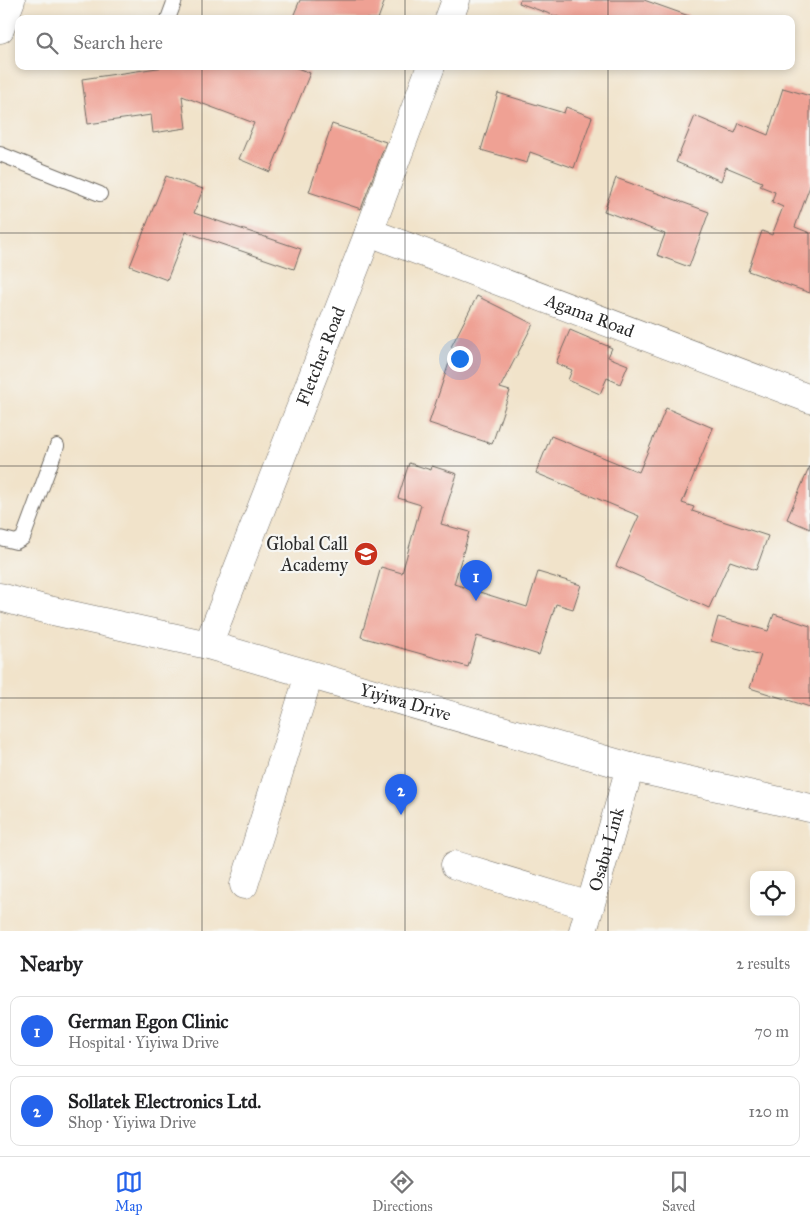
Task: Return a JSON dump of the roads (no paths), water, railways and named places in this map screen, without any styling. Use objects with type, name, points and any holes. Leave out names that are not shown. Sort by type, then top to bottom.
[{"type":"street","points":[[0,29],[11,0]]},
{"type":"street","points":[[450,15],[456,0]]},
{"type":"street","name":"Fletcher Road","points":[[208,645],[369,232],[430,70]]},
{"type":"street","name":"Agama Road","points":[[369,232],[810,399]]},
{"type":"street","name":"Yiyiwa Drive","points":[[0,597],[44,609],[208,645],[630,767],[810,808]]},
{"type":"street","points":[[244,885],[309,675]]},
{"type":"street","name":"Osabu Link","points":[[586,918],[630,767]]},
{"type":"street","points":[[455,865],[586,918]]},
{"type":"lane","points":[[169,15],[175,0]]},
{"type":"lane","points":[[0,154],[100,194]]},
{"type":"lane","points":[[0,538],[16,542],[23,538],[57,446]]},
{"type":"place","name":"Global Call Academy","points":[[366,554]]},
{"type":"place","name":"German Egon Clinic","points":[[476,601]]},
{"type":"place","name":"Sollatek Electronics Ltd.","points":[[401,815]]}]
